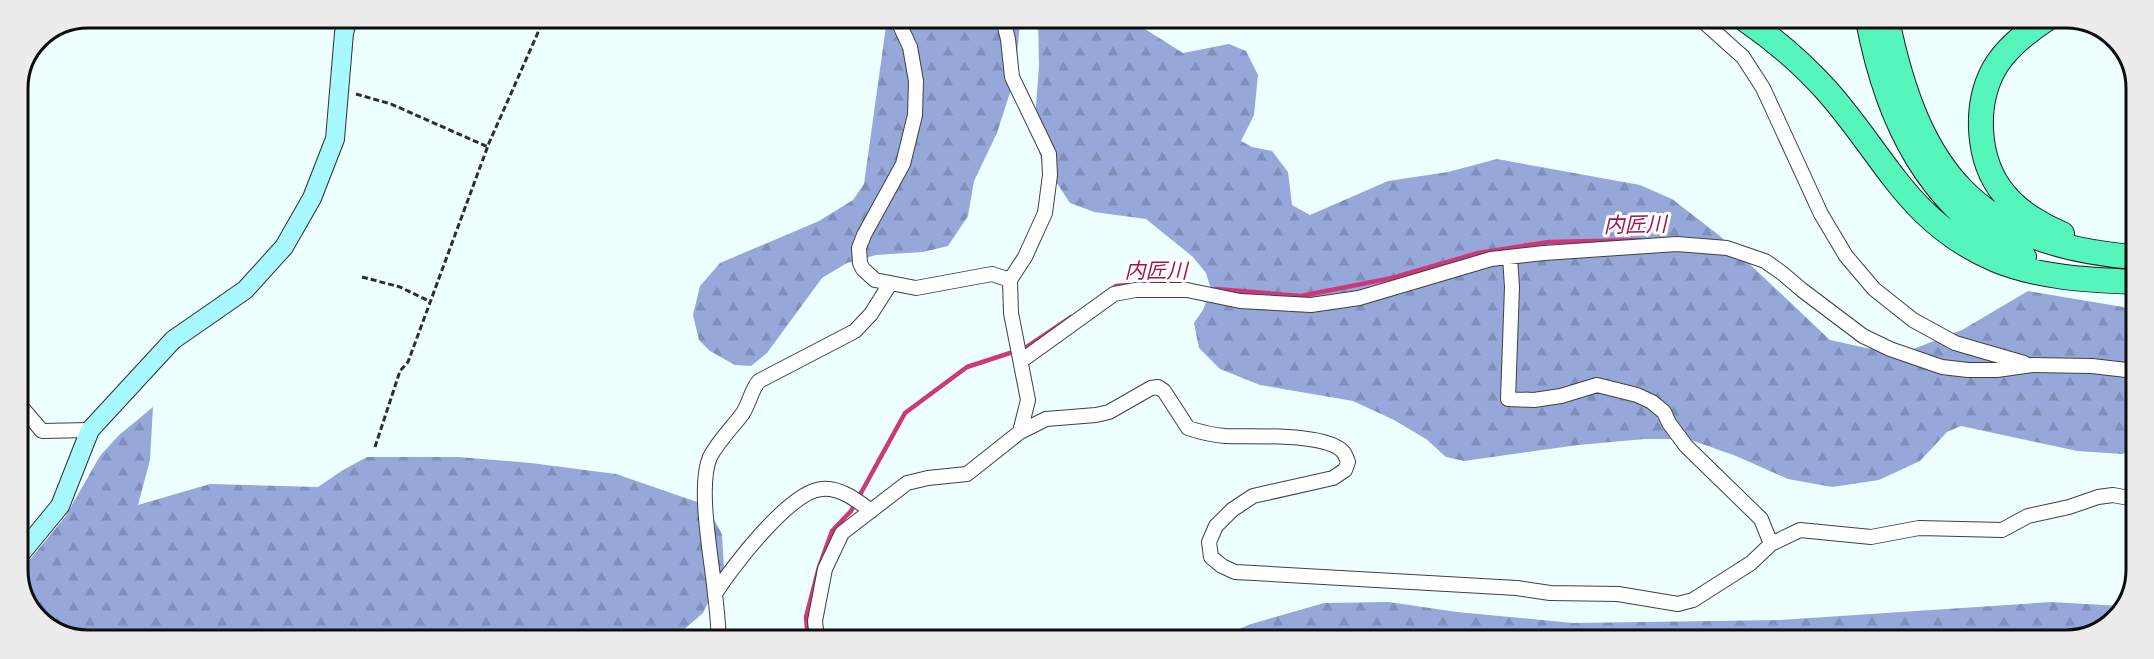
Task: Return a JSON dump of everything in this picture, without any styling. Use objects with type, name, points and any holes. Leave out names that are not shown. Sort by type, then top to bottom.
[{"type":"highway","points":[[1756,28],[1781,47],[1828,92],[1907,196],[1952,236],[1997,260],[2024,269],[2050,275],[2125,282]]},
{"type":"highway","points":[[1870,28],[1889,100],[1903,132],[1919,163],[1960,213],[1984,233],[2036,262],[2110,281]]},
{"type":"highway","points":[[1889,28],[1904,90],[1916,122],[1931,150],[1970,198],[1994,217],[2019,231],[2045,241],[2093,253],[2125,256]]},
{"type":"highway","points":[[2035,28],[2012,47],[1997,64],[1988,83],[1982,106],[1983,150],[1992,174],[2006,195],[2028,215],[2054,231],[2080,243],[2125,255]]},
{"type":"street","points":[[29,544],[60,506],[90,430],[172,340],[244,290],[284,247],[312,198],[335,139],[345,28]]},
{"type":"street","points":[[901,28],[910,46],[916,81],[915,115],[903,164],[864,235],[859,257],[860,263],[867,274],[875,280],[916,288],[992,274],[1010,280]]},
{"type":"street","points":[[1005,28],[1012,77],[1049,154],[1050,175],[1045,213],[1025,257],[1010,280],[1011,313],[1028,400],[1020,432]]},
{"type":"street","points":[[1711,28],[1743,57],[1763,88],[1821,214],[1846,256],[1874,289],[1913,320],[1955,343],[2032,365]]},
{"type":"street","points":[[1021,361],[1114,294],[1136,290],[1187,290],[1240,301],[1311,305],[1359,297],[1491,260],[1677,244],[1727,248],[1765,261],[1863,336],[1907,356],[1942,367],[1997,370],[2032,365],[2092,366],[2126,370]]},
{"type":"street","points":[[1510,257],[1512,287],[1508,399],[1534,400],[1561,396],[1597,385],[1637,395],[1652,402],[1664,412],[1686,446],[1761,519],[1771,544]]},
{"type":"street","points":[[718,630],[705,482],[710,459],[722,437],[742,414],[753,388],[759,381],[855,331],[871,314],[890,284]]},
{"type":"street","points":[[816,630],[815,621],[825,569],[842,533],[907,483],[928,478],[967,474],[1020,432],[1046,418],[1109,412],[1151,388],[1158,387],[1164,391],[1188,428],[1226,436],[1312,439],[1339,449],[1345,454],[1348,462],[1345,470],[1333,478],[1253,496],[1232,510],[1216,526],[1209,542],[1211,556],[1222,566],[1235,572],[1517,588],[1550,593],[1618,594],[1678,604],[1693,600],[1751,562],[1771,544],[1800,530],[1871,537],[1919,528],[2002,530],[2028,516],[2098,497],[2113,495],[2126,497]]},
{"type":"street","points":[[29,415],[42,431],[90,430]]},
{"type":"street","points":[[715,594],[728,573],[780,514],[805,495],[824,488],[854,499],[872,511]]},
{"type":"path","points":[[375,447],[400,371],[408,362],[488,147],[540,28]]},
{"type":"path","points":[[339,92],[364,95],[488,147]]},
{"type":"path","points":[[362,277],[400,287],[431,302]]},
{"type":"green space","points":[[886,28],[1019,28],[1015,77],[997,133],[974,181],[968,216],[948,246],[923,252],[876,255],[847,263],[822,278],[767,353],[751,366],[735,365],[710,351],[699,340],[693,315],[700,286],[720,263],[819,221],[853,200],[864,184]]},
{"type":"green space","points":[[1038,28],[1143,28],[1183,53],[1229,44],[1246,51],[1258,75],[1254,115],[1241,141],[1252,147],[1272,151],[1288,172],[1292,205],[1310,215],[1388,181],[1448,172],[1497,159],[1640,185],[1672,199],[1720,236],[1830,340],[1898,355],[1962,330],[2028,291],[2125,307],[2126,453],[2077,451],[1961,426],[1947,432],[1920,461],[1879,480],[1832,487],[1788,479],[1736,456],[1688,439],[1645,439],[1578,445],[1464,461],[1446,457],[1426,439],[1394,420],[1353,401],[1260,385],[1220,369],[1199,348],[1194,323],[1203,310],[1211,289],[1206,273],[1193,257],[1146,219],[1094,212],[1070,203],[1041,159],[1034,132],[1039,66]]},
{"type":"green space","points":[[153,407],[150,460],[138,505],[210,484],[318,487],[367,457],[458,457],[531,463],[616,474],[706,505],[722,534],[724,569],[703,613],[683,630],[81,630],[66,626],[43,610],[33,593],[29,561],[65,517],[100,456],[118,436]]},
{"type":"green space","points":[[1389,602],[1457,612],[1573,623],[1780,620],[2051,602],[2114,606],[2108,613],[2092,624],[2073,630],[1237,630],[1324,603]]},
{"type":"waterway","name":"内匠川","points":[[1216,289],[1301,296],[1392,278],[1478,253],[1549,242],[1640,240]]},
{"type":"waterway","name":"内匠川","points":[[1148,284],[1172,284]]},
{"type":"waterway","name":"内匠川","points":[[1110,290],[1116,286],[1128,285]]},
{"type":"waterway","name":"内匠川","points":[[807,630],[806,617],[819,567],[832,531],[851,511],[905,413],[967,367],[1025,348],[1071,317]]}]
